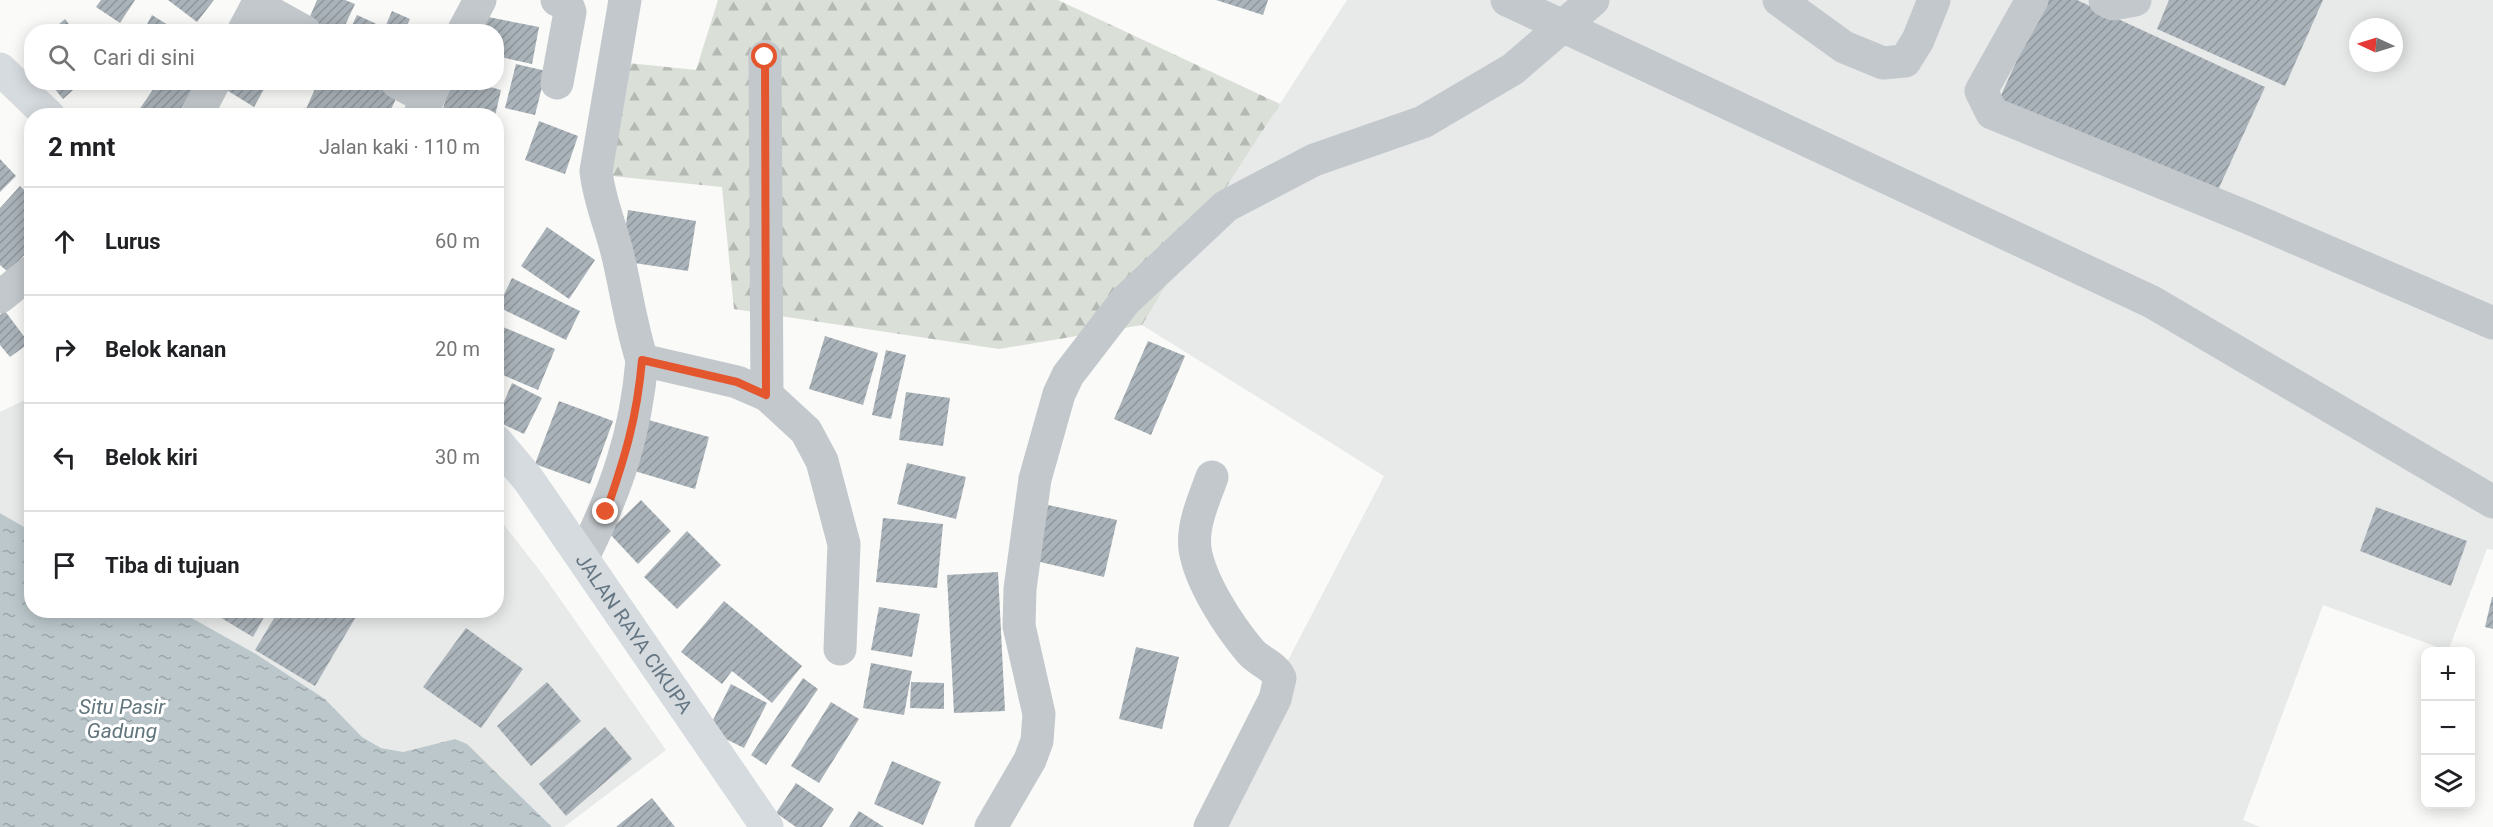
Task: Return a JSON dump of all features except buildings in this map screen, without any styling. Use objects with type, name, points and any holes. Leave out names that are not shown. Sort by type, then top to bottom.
[{"type":"main road","points":[[0,69],[41,108]]},
{"type":"main road","name":"JALAN RAYA CIKUPA","points":[[504,450],[528,479],[583,557],[767,827]]},
{"type":"street","points":[[467,24],[480,0]]},
{"type":"street","points":[[557,0],[567,4],[570,12],[557,83]]},
{"type":"street","points":[[583,557],[606,512],[627,449],[638,406],[642,360],[629,320],[617,250],[600,200],[596,171],[625,0]]},
{"type":"street","points":[[1507,0],[1562,28],[2152,302],[2493,502]]},
{"type":"street","points":[[991,827],[1030,760],[1037,741],[1039,714],[1019,626],[1020,589],[1035,479],[1059,394],[1068,375],[1125,301],[1226,206],[1314,160],[1423,122],[1513,69],[1593,0]]},
{"type":"street","points":[[1779,0],[1817,11],[1844,47],[1883,63],[1905,61],[1918,40],[1934,0]]},
{"type":"street","points":[[2032,0],[1981,92],[1992,113],[2493,323]]},
{"type":"street","points":[[2105,0],[2113,4],[2135,0]]},
{"type":"street","points":[[253,12],[284,24]]},
{"type":"street","points":[[765,57],[766,395]]},
{"type":"street","points":[[200,108],[210,90]]},
{"type":"street","points":[[412,90],[428,99]]},
{"type":"street","points":[[0,297],[24,278]]},
{"type":"street","points":[[642,360],[737,382],[766,395],[806,431],[822,460],[844,544],[840,649]]},
{"type":"street","points":[[1210,827],[1275,699],[1280,678],[1277,671],[1252,654],[1226,619],[1206,580],[1195,549],[1199,513],[1212,477]]},
{"type":"shaded area","points":[[1347,0],[2493,0],[2493,550],[2487,549],[2450,647],[2437,647],[2323,605],[2243,820],[2260,827],[1201,827],[1384,476],[1142,325],[1212,209]]},
{"type":"shaded area","points":[[24,400],[24,527],[0,513],[0,412]]},
{"type":"shaded area","points":[[504,525],[541,572],[666,750],[564,827],[552,827],[490,766],[455,739],[403,752],[381,748],[362,737],[325,699],[256,654],[192,618],[504,618]]},
{"type":"green space","points":[[718,0],[1058,0],[1280,104],[1212,209],[1142,325],[999,349],[734,309],[722,187],[611,176],[618,62],[696,70]]},
{"type":"water","name":"Situ Pasir Gadung","points":[[0,513],[24,527],[24,618],[192,618],[256,654],[325,699],[362,737],[381,748],[403,752],[455,739],[467,744],[552,827],[0,827]]},
{"type":"route","points":[[606,512],[627,449],[638,406],[642,360],[737,382],[766,395],[765,57]]}]
